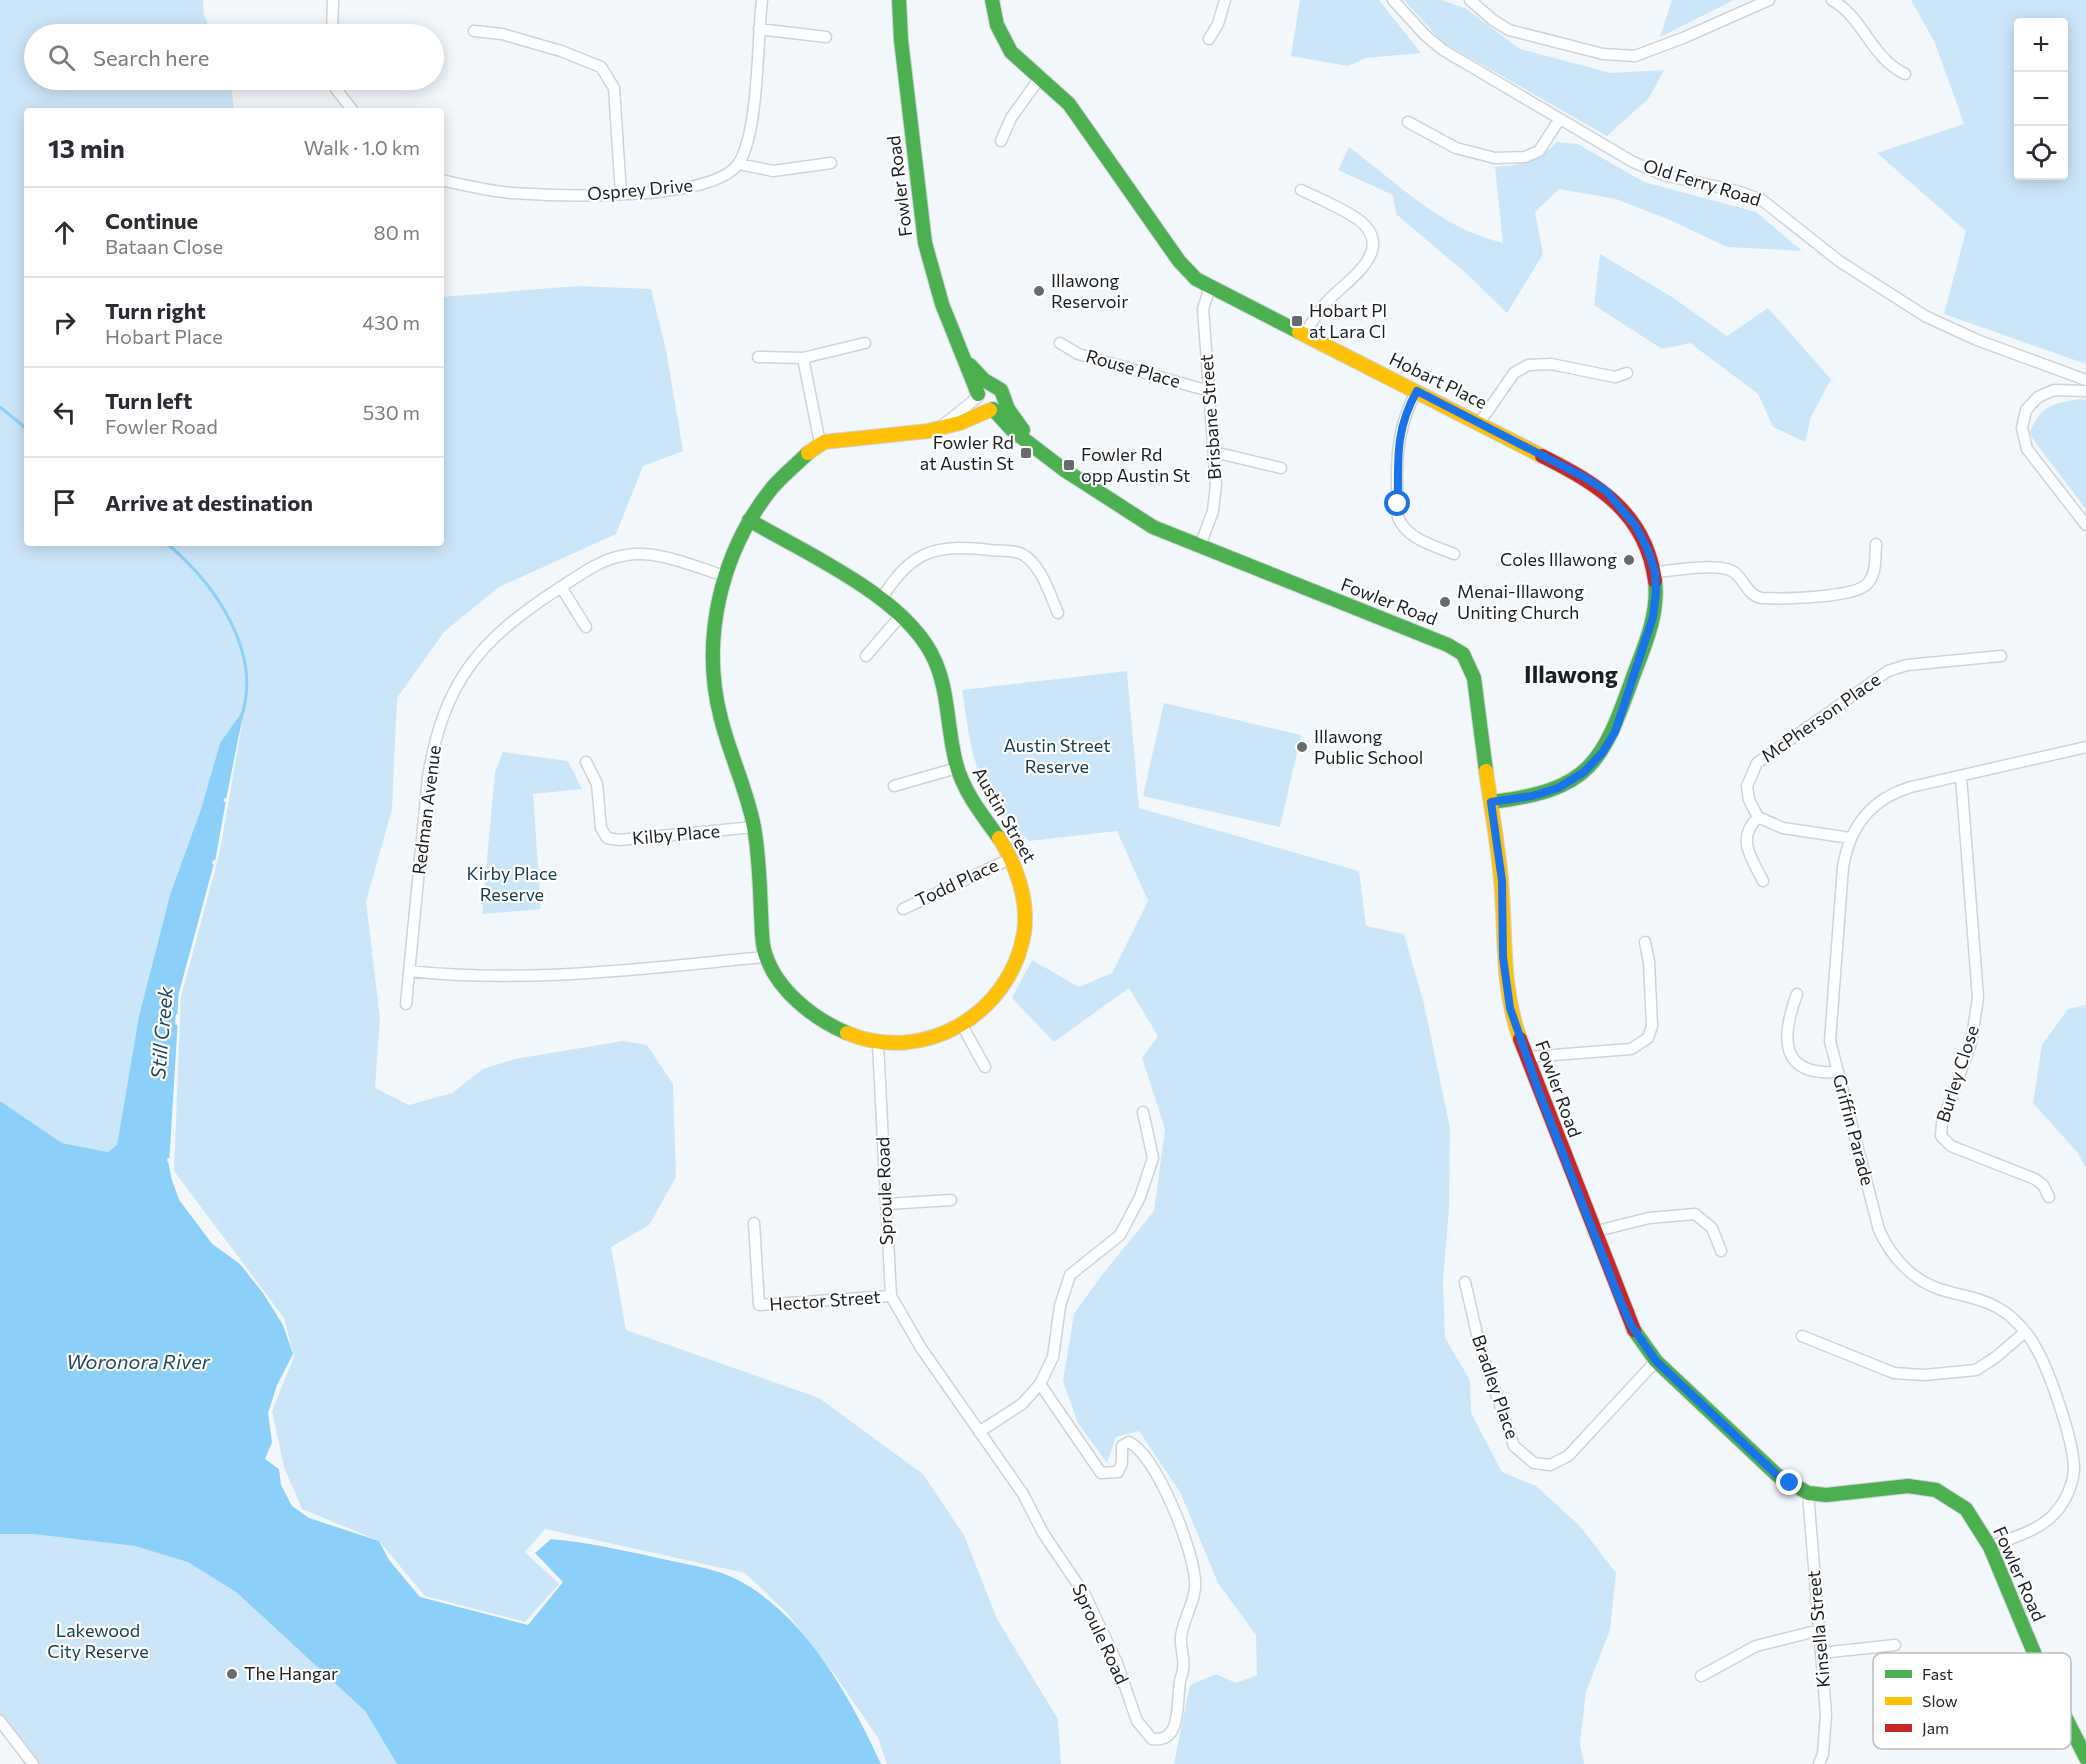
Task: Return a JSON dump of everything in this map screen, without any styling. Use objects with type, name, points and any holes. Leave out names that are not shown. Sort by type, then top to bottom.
[{"type":"street","points":[[332,24],[333,0]]},
{"type":"street","points":[[762,0],[749,140],[740,164],[773,171],[831,163]]},
{"type":"street","name":"Fowler Road","points":[[899,0],[901,40],[925,243],[942,304],[978,395]]},
{"type":"street","name":"Hobart Place","points":[[993,0],[997,25],[1005,43],[1017,59],[1062,97],[1074,111],[1183,266],[1196,279],[1584,477],[1606,491],[1635,525],[1647,548],[1655,572],[1656,592],[1653,617],[1615,732],[1602,753],[1584,772],[1558,788],[1532,796],[1491,802]]},
{"type":"street","points":[[1209,39],[1218,24],[1225,0]]},
{"type":"street","name":"Old Ferry Road","points":[[1393,0],[1433,43],[1559,120],[1655,172],[1737,191],[1762,200],[1780,212],[1828,253],[1925,316],[1977,340],[2086,380]]},
{"type":"street","points":[[1470,0],[1509,30],[1622,56],[1655,50],[1769,0]]},
{"type":"street","points":[[1832,0],[1856,22],[1881,58],[1890,67],[1905,74]]},
{"type":"street","points":[[759,28],[826,37]]},
{"type":"street","points":[[474,31],[502,34],[561,51],[601,67],[614,88],[621,194]]},
{"type":"street","points":[[1001,141],[1011,118],[1039,79]]},
{"type":"street","points":[[337,90],[351,108]]},
{"type":"street","points":[[1408,122],[1456,148],[1495,158],[1525,157],[1539,151],[1559,120]]},
{"type":"street","name":"Osprey Drive","points":[[444,181],[510,193],[586,196],[689,188],[718,179],[740,164]]},
{"type":"street","points":[[1301,189],[1357,219],[1366,229],[1372,243],[1369,260],[1351,281],[1326,302],[1304,335]]},
{"type":"street","name":"Brisbane Street","points":[[1200,546],[1215,501],[1214,452],[1203,309],[1210,287]]},
{"type":"street","points":[[758,357],[803,358],[865,343]]},
{"type":"street","name":"Rouse Place","points":[[1059,343],[1078,354],[1209,391]]},
{"type":"street","points":[[803,358],[820,443]]},
{"type":"street","name":"Fowler Road","points":[[966,360],[980,377],[993,385]]},
{"type":"street","points":[[1480,422],[1514,373],[1528,365],[1551,364],[1615,377],[1627,373]]},
{"type":"street","points":[[409,971],[465,977],[526,975],[639,969],[765,957],[754,828],[717,702],[712,659],[714,622],[725,576],[749,520],[780,477],[820,443],[921,433],[965,421],[999,406],[1003,396],[1001,390],[993,385],[984,386],[978,395],[940,427]]},
{"type":"street","points":[[2086,391],[2054,390],[2038,397],[2026,410],[2022,433],[2031,455],[2086,525]]},
{"type":"street","points":[[1417,391],[1406,409],[1400,431],[1398,518],[1405,530],[1454,554]]},
{"type":"street","points":[[978,395],[981,406],[991,410]]},
{"type":"street","name":"Fowler Road","points":[[1003,396],[1032,445]]},
{"type":"street","name":"Fowler Road","points":[[991,410],[1020,438],[1073,478],[1116,507],[1154,527],[1448,645],[1462,654],[1474,678],[1502,890],[1503,957],[1507,991],[1516,1028],[1593,1232],[1631,1325],[1656,1361],[1777,1475],[1808,1493],[1845,1495],[1908,1486],[1936,1490],[1966,1509],[1990,1547],[2035,1653]]},
{"type":"street","points":[[1214,452],[1281,468]]},
{"type":"street","name":"Austin Street","points":[[749,520],[882,598],[920,632],[939,667],[957,768],[966,792],[980,815],[1012,858],[1024,896],[1025,918],[1016,964],[992,999],[963,1027],[924,1041],[878,1044],[849,1035],[825,1024],[792,995],[765,957]]},
{"type":"street","points":[[1655,572],[1724,567],[1736,573],[1751,594],[1762,598],[1841,593],[1856,591],[1867,585],[1875,568],[1876,544]]},
{"type":"street","points":[[882,598],[897,574],[922,554],[958,546],[1022,553],[1035,566],[1058,613]]},
{"type":"street","name":"Redman Avenue","points":[[406,1004],[428,777],[434,741],[445,709],[459,680],[481,650],[519,615],[596,564],[628,554],[652,555],[725,576]]},
{"type":"street","points":[[561,587],[586,627]]},
{"type":"street","points":[[866,656],[902,614]]},
{"type":"street","name":"McPherson Place","points":[[1758,817],[1749,800],[1747,786],[1757,763],[1878,676],[1907,665],[2001,656]]},
{"type":"street","name":"Griffin Parade","points":[[1990,1547],[2047,1521],[2060,1508],[2072,1482],[2073,1459],[2065,1426],[2042,1358],[2025,1332],[2012,1318],[1989,1302],[1939,1288],[1923,1281],[1902,1265],[1889,1250],[1879,1230],[1837,1072],[1829,1028],[1843,867],[1850,838],[1868,811],[1886,796],[1911,787],[2086,747]]},
{"type":"street","name":"Kilby Place","points":[[586,762],[597,784],[601,828],[608,837],[619,840],[754,828]]},
{"type":"street","points":[[894,786],[957,768]]},
{"type":"street","name":"Burley Close","points":[[1961,776],[1978,998],[1973,1036],[1942,1123],[1941,1136],[1950,1146],[2035,1179],[2043,1185],[2049,1197]]},
{"type":"street","points":[[1763,881],[1747,846],[1746,835],[1747,829],[1758,817],[1783,828],[1850,838]]},
{"type":"street","name":"Todd Place","points":[[903,909],[1012,858]]},
{"type":"street","points":[[1527,1057],[1631,1049],[1648,1038],[1652,1026],[1649,962],[1645,942]]},
{"type":"street","points":[[1797,994],[1785,1035],[1789,1048],[1798,1063],[1809,1071],[1837,1072]]},
{"type":"street","points":[[963,1027],[985,1067]]},
{"type":"street","name":"Sproule Road","points":[[878,1044],[891,1296],[921,1348],[1023,1494],[1043,1533],[1085,1595],[1117,1663],[1137,1721],[1152,1739],[1166,1739],[1172,1733],[1177,1718],[1180,1682],[1184,1669],[1181,1638],[1196,1589],[1191,1559],[1172,1504],[1135,1446],[1129,1442],[1122,1446],[1122,1463],[1118,1472],[1101,1473],[1093,1465],[1040,1384]]},
{"type":"street","points":[[979,1432],[1022,1404],[1040,1384],[1053,1357],[1060,1305],[1070,1275],[1120,1235],[1140,1197],[1153,1158],[1143,1112]]},
{"type":"street","points":[[887,1204],[951,1200]]},
{"type":"street","points":[[1593,1232],[1649,1218],[1695,1214],[1712,1228],[1721,1251]]},
{"type":"street","name":"Hector Street","points":[[754,1223],[759,1305],[891,1296]]},
{"type":"street","name":"Bradley Place","points":[[1465,1282],[1480,1347],[1502,1416],[1514,1446],[1534,1463],[1550,1465],[1568,1456],[1656,1361]]},
{"type":"street","points":[[1802,1336],[1894,1373],[1924,1376],[1976,1370],[1996,1357],[2025,1332]]},
{"type":"street","name":"Kinsella Street","points":[[1808,1493],[1826,1714],[1823,1754],[1819,1764]]},
{"type":"street","points":[[1701,1676],[1756,1646],[1820,1630]]},
{"type":"street","points":[[1821,1653],[1895,1645]]},
{"type":"street","points":[[0,1721],[33,1764]]},
{"type":"street","name":"Fowler Road","points":[[2071,1728],[2086,1758]]},
{"type":"green space","points":[[0,0],[203,0],[204,15],[208,24],[24,24],[24,90],[232,90],[234,108],[24,108],[24,546],[444,546],[444,297],[578,286],[651,289],[666,350],[683,451],[643,466],[616,534],[499,587],[444,632],[397,698],[392,809],[366,902],[380,1018],[375,1088],[409,1105],[452,1093],[483,1069],[515,1059],[623,1041],[647,1045],[673,1084],[676,1177],[649,1225],[611,1247],[626,1330],[819,1398],[923,1474],[964,1535],[997,1619],[1058,1719],[1061,1764],[887,1764],[878,1738],[837,1678],[786,1612],[745,1573],[545,1529],[525,1552],[559,1584],[525,1622],[425,1596],[379,1541],[302,1509],[284,1467],[272,1411],[294,1357],[284,1318],[174,1171],[181,997],[220,851],[245,707],[220,743],[201,809],[170,895],[139,1016],[117,1145],[108,1152],[62,1143],[0,1101]]},
{"type":"green space","points":[[1300,0],[1379,0],[1421,53],[1366,58],[1348,66],[1291,56]]},
{"type":"green space","points":[[1404,0],[1441,0],[1465,8],[1520,49],[1611,73],[1664,70],[1649,98],[1607,136],[1442,42]]},
{"type":"green space","points":[[1672,0],[1734,0],[1660,37]]},
{"type":"green space","points":[[1911,0],[2086,0],[2086,364],[1944,314],[1966,231],[1877,153],[1964,124],[1935,43]]},
{"type":"green space","points":[[1557,142],[1578,144],[1644,182],[1756,212],[1802,251],[1727,247],[1670,220],[1616,199],[1559,189],[1535,212],[1543,254],[1507,313],[1468,275],[1396,214],[1393,195],[1338,170],[1349,147],[1440,216],[1480,236],[1503,243],[1495,167],[1529,162],[1542,155]]},
{"type":"green space","points":[[1600,254],[1672,297],[1727,336],[1768,308],[1831,379],[1811,417],[1805,442],[1773,427],[1758,394],[1690,343],[1662,349],[1594,305]]},
{"type":"green space","points":[[2080,399],[2086,400],[2086,509],[2029,434],[2033,424],[2048,407]]},
{"type":"green space","name":"Austin Street Reserve","points":[[1127,671],[1139,808],[1359,871],[1366,926],[1404,934],[1424,1004],[1450,1128],[1449,1210],[1443,1280],[1445,1338],[1470,1380],[1471,1413],[1502,1472],[1536,1486],[1580,1526],[1616,1573],[1610,1630],[1586,1692],[1580,1743],[1584,1764],[1174,1764],[1190,1685],[1216,1674],[1236,1683],[1257,1675],[1256,1635],[1218,1583],[1180,1492],[1139,1431],[1116,1437],[1107,1463],[1078,1423],[1063,1381],[1074,1314],[1101,1276],[1154,1211],[1165,1129],[1142,1058],[1158,1036],[1129,988],[1054,1042],[1012,998],[1032,960],[1079,987],[1112,973],[1148,901],[1117,831],[1029,841],[1007,817],[987,790],[976,763],[962,690]]},
{"type":"green space","points":[[1164,703],[1301,735],[1280,827],[1143,796]]},
{"type":"green space","name":"Kirby Place Reserve","points":[[503,752],[568,761],[582,789],[533,794],[541,909],[482,914],[495,772]]},
{"type":"green space","points":[[2086,1005],[2086,1168],[2077,1152],[2033,1103],[2042,1045],[2068,1009]]},
{"type":"green space","name":"Lakewood City Reserve","points":[[0,1534],[33,1534],[135,1546],[188,1561],[236,1592],[365,1711],[397,1764],[33,1764],[0,1721]]},
{"type":"water","name":"Woronora River","points":[[246,706],[226,784],[218,841],[177,994],[167,1163],[172,1187],[186,1214],[211,1243],[240,1264],[263,1293],[283,1325],[293,1354],[277,1385],[268,1413],[272,1442],[265,1459],[279,1469],[281,1485],[292,1506],[309,1518],[379,1541],[389,1560],[420,1597],[528,1625],[563,1582],[535,1553],[551,1539],[627,1551],[705,1568],[730,1576],[762,1595],[805,1636],[840,1686],[881,1764],[397,1764],[365,1711],[236,1592],[188,1562],[135,1546],[33,1534],[0,1534],[0,1101],[62,1143],[108,1152],[117,1145],[139,1016],[170,895],[201,809],[220,743]]},
{"type":"waterway","name":"Still Creek","points":[[0,407],[24,427]]},
{"type":"waterway","name":"Still Creek","points":[[169,546],[202,578],[218,599],[231,622],[246,671],[246,695],[240,720]]},
{"type":"waterway","name":"Still Creek","points":[[225,797],[239,727]]},
{"type":"waterway","name":"Still Creek","points":[[214,859],[224,803]]},
{"type":"waterway","name":"Still Creek","points":[[176,1013],[177,994],[212,865]]},
{"type":"waterway","name":"Still Creek","points":[[168,1157],[176,1026]]},
{"type":"waterway","name":"Still Creek","points":[[167,1163],[178,1201],[211,1245]]},
{"type":"traffic: fast","points":[[899,0],[901,40],[925,243],[942,304],[978,394]]},
{"type":"traffic: fast","points":[[992,0],[997,25],[1011,52],[1069,104],[1179,261],[1196,279],[1299,332]]},
{"type":"traffic: fast","points":[[970,365],[984,380],[1001,390],[1008,409],[1023,430]]},
{"type":"traffic: fast","points":[[993,409],[1012,430],[1063,469],[1153,527],[1448,645],[1463,654],[1474,678],[1486,771]]},
{"type":"traffic: fast","points":[[808,453],[772,488],[754,513],[728,568],[714,628],[715,689],[721,719],[754,827],[765,953],[778,979],[798,1002],[822,1020],[847,1033]]},
{"type":"traffic: fast","points":[[749,520],[854,580],[903,617],[922,638],[940,673],[959,773],[974,802],[999,838]]},
{"type":"traffic: fast","points":[[1491,802],[1551,790],[1572,780],[1588,767],[1601,751],[1623,705],[1647,640],[1655,605],[1655,581]]},
{"type":"traffic: fast","points":[[1634,1330],[1656,1361],[1777,1475],[1808,1493],[1826,1495],[1908,1486],[1936,1490],[1966,1509],[1990,1547],[2034,1653]]},
{"type":"traffic: fast","points":[[2071,1728],[2086,1758]]},
{"type":"traffic: slow","points":[[1299,332],[1542,456]]},
{"type":"traffic: slow","points":[[808,453],[824,442],[928,431],[960,423],[990,410]]},
{"type":"traffic: slow","points":[[1486,771],[1500,866],[1507,980],[1520,1039]]},
{"type":"traffic: slow","points":[[847,1033],[876,1041],[905,1042],[933,1037],[959,1026],[982,1009],[1001,988],[1015,962],[1024,933],[1025,908],[1016,871],[999,838]]},
{"type":"traffic: jam","points":[[1542,456],[1600,490],[1630,519],[1650,557],[1655,581]]},
{"type":"traffic: jam","points":[[1520,1039],[1634,1330]]},
{"type":"place","name":"Illawong Reservoir","points":[[1039,291]]},
{"type":"place","name":"Hobart Pl at Lara Cl","points":[[1297,321]]},
{"type":"place","name":"Fowler Rd at Austin St","points":[[1026,453]]},
{"type":"place","name":"Fowler Rd opp Austin St","points":[[1069,465]]},
{"type":"place","name":"Coles Illawong","points":[[1629,560]]},
{"type":"place","name":"Menai-Illawong Uniting Church","points":[[1445,602]]},
{"type":"place","name":"Illawong Public School","points":[[1302,747]]},
{"type":"place","name":"The Hangar","points":[[232,1674]]},
{"type":"district","name":"Illawong","points":[[1571,675]]},
{"type":"route","points":[[1398,504],[1400,431],[1406,409],[1417,391],[1584,477],[1606,491],[1623,508],[1642,536],[1647,548],[1655,572],[1656,604],[1612,737],[1594,762],[1567,784],[1541,794],[1491,802],[1502,890],[1502,938],[1507,991],[1516,1028],[1539,1092],[1631,1325],[1656,1361],[1777,1475],[1790,1483]]}]
